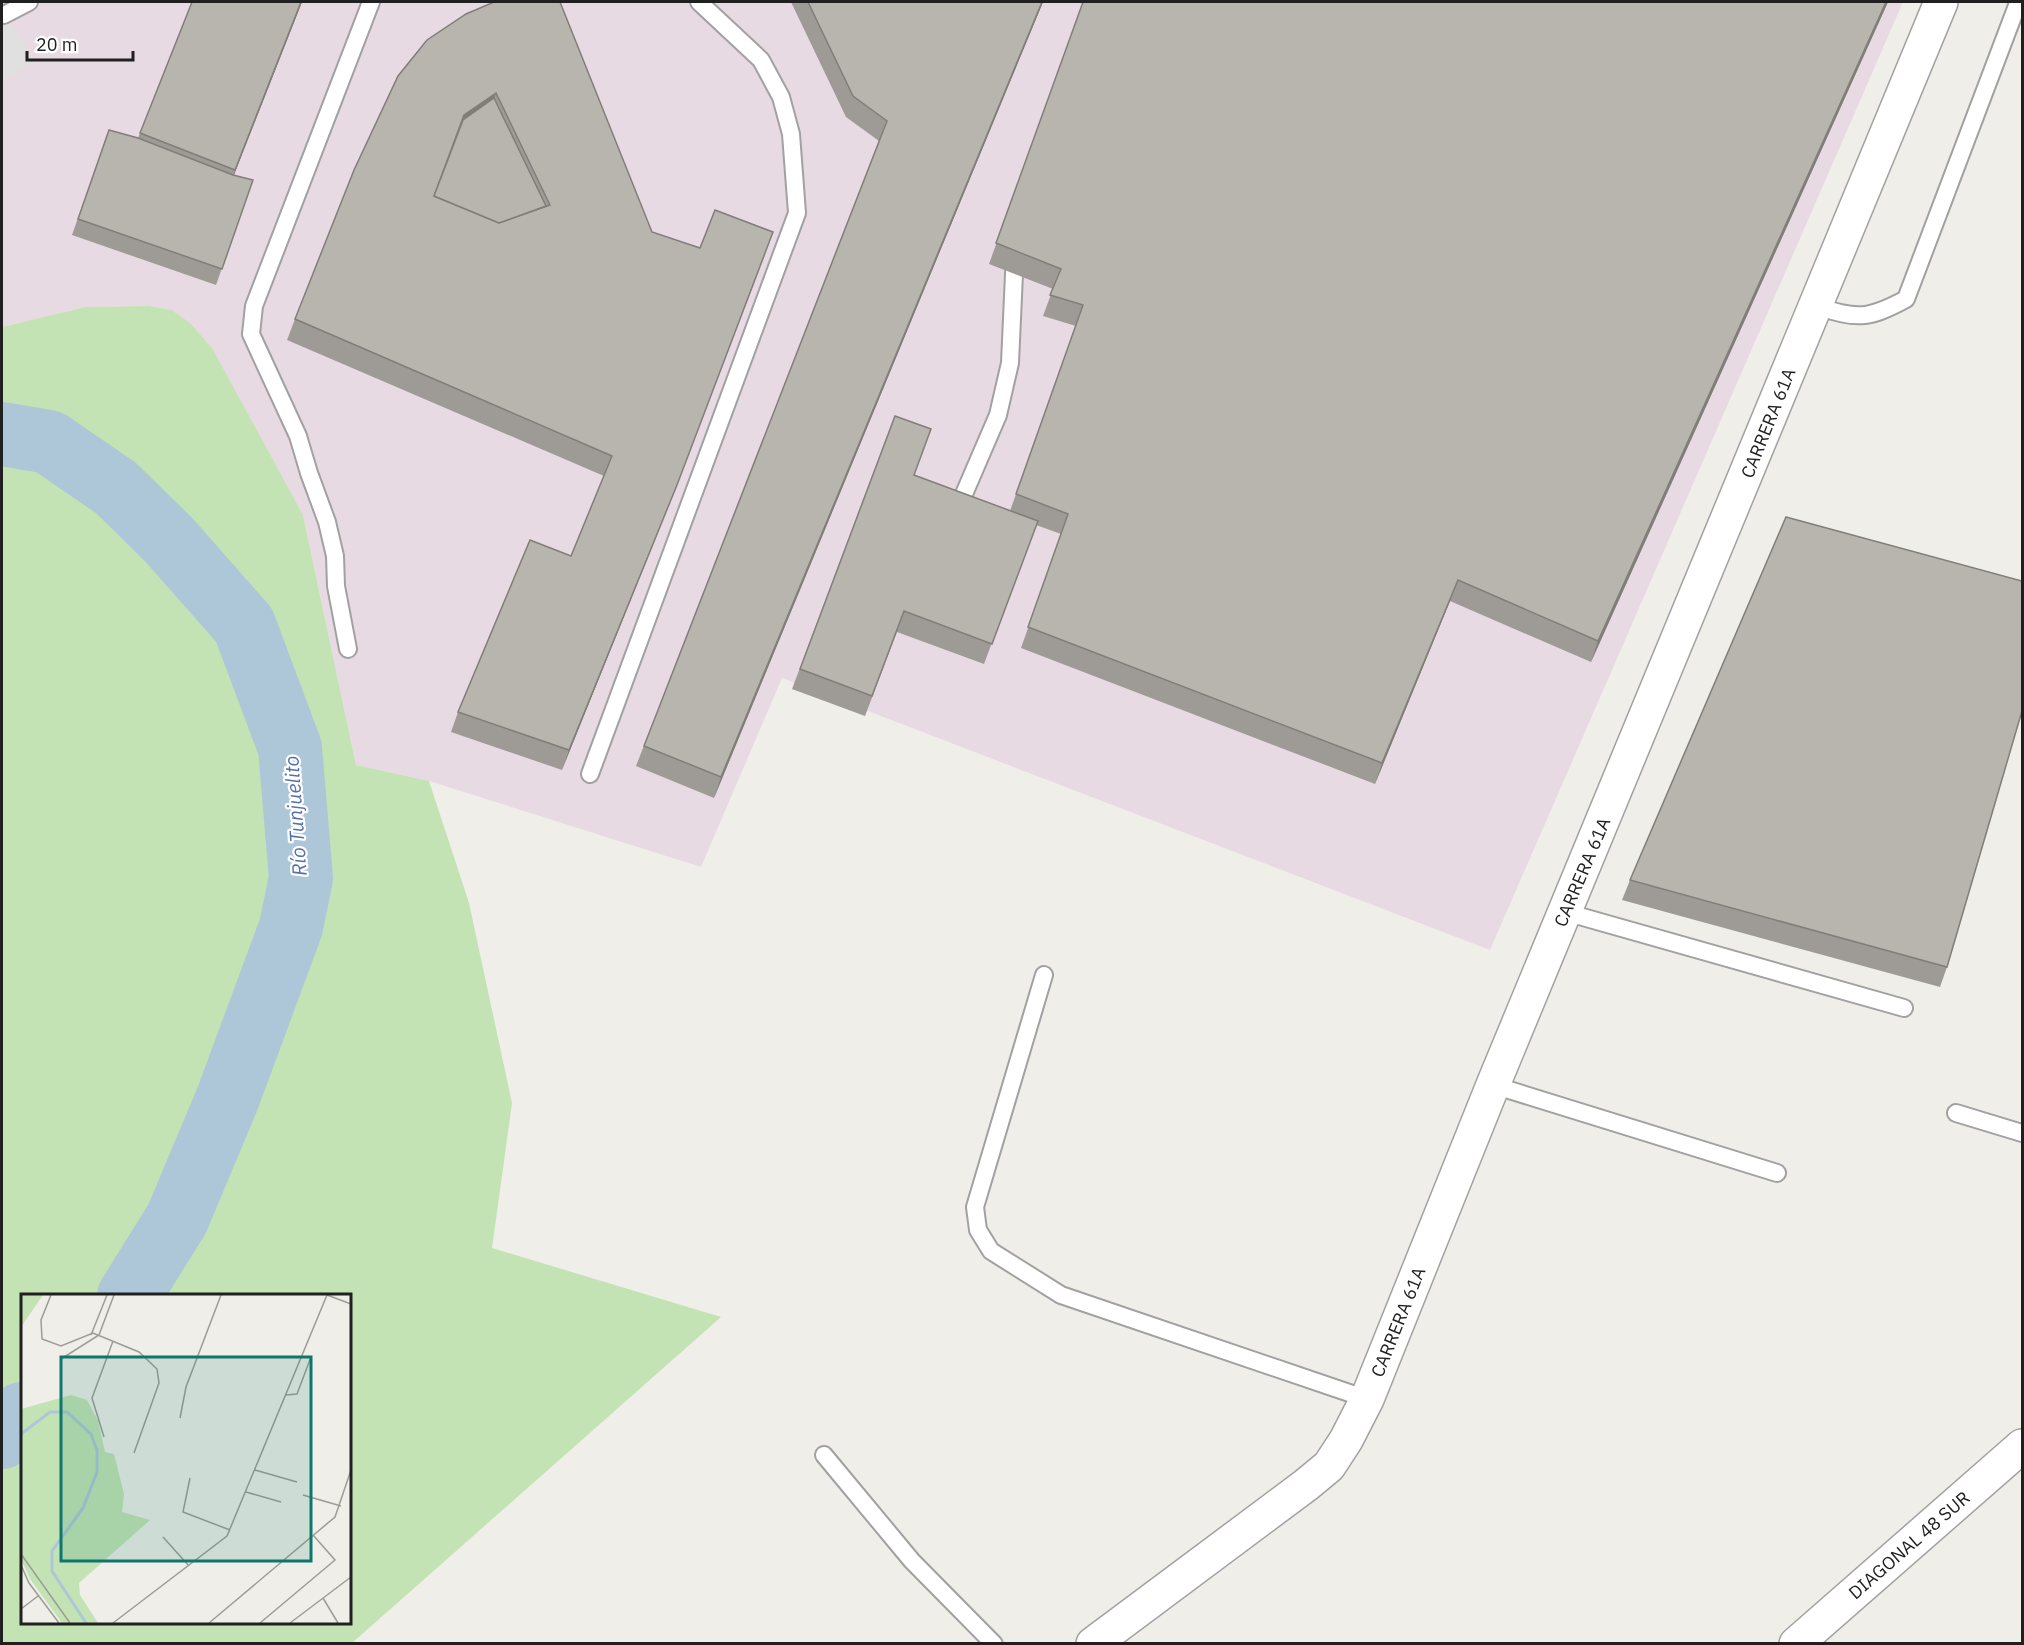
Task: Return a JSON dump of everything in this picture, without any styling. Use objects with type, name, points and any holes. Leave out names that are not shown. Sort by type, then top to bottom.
[{"type":"street","name":"CARRERA 61A","points":[[1093,1644],[1306,1485],[1329,1466],[1346,1440],[1367,1399],[1493,1085],[1941,2]]},
{"type":"street","name":"DIAGONAL 48 SUR","points":[[1796,1644],[2022,1446]]},
{"type":"lane","points":[[4,15],[29,2]]},
{"type":"lane","points":[[348,649],[327,522],[298,436],[251,334],[254,306],[371,2]]},
{"type":"lane","points":[[590,774],[797,213],[790,134],[781,97],[761,60],[699,2]]},
{"type":"lane","points":[[1816,306],[1865,317],[1883,312],[1906,299],[2018,3]]},
{"type":"lane","points":[[964,494],[998,415],[1010,363],[1015,242],[1020,231]]},
{"type":"lane","points":[[1565,912],[1904,1008]]},
{"type":"lane","points":[[1044,975],[975,1207],[978,1230],[991,1251],[1061,1295],[1367,1399]]},
{"type":"lane","points":[[1493,1085],[1778,1173]]},
{"type":"lane","points":[[1956,1113],[2022,1132]]},
{"type":"lane","points":[[824,1455],[912,1561],[994,1644]]},
{"type":"shaded area","points":[[2,2],[1903,2],[1490,950],[782,678],[701,867],[429,781],[356,765],[303,515],[190,323],[172,310],[149,306],[85,307],[2,327]]},
{"type":"shaded area","points":[[2,11],[35,60],[2,83]]},
{"type":"green space","points":[[149,306],[172,310],[190,323],[212,348],[303,515],[356,765],[429,781],[469,903],[512,1103],[492,1248],[721,1317],[352,1643],[2,1643],[2,327],[85,307]]},
{"type":"building","points":[[192,2],[301,2],[235,170],[140,133]]},
{"type":"building","points":[[494,2],[560,2],[652,232],[700,248],[715,210],[773,232],[677,485],[569,750],[458,712],[530,540],[571,556],[612,456],[295,319],[354,170],[398,76],[427,40],[466,14]],"holes":[[[496,93],[550,205],[499,223],[434,196],[464,115]]]},
{"type":"building","points":[[808,2],[1042,2],[721,777],[644,746],[887,121],[853,96]]},
{"type":"building","points":[[1083,2],[1886,2],[1598,641],[1458,580],[1382,763],[1028,627],[1068,514],[1016,494],[1083,305],[1050,295],[1061,269],[996,243]]},
{"type":"building","points":[[494,98],[546,206],[499,223],[434,196],[463,120]]},
{"type":"building","points":[[109,130],[138,138],[233,175],[253,180],[222,269],[78,219]]},
{"type":"building","points":[[895,416],[931,429],[914,475],[1038,521],[992,644],[904,611],[872,696],[800,669]]},
{"type":"building","points":[[1786,517],[2022,581],[2022,711],[1947,967],[1630,880]]},
{"type":"waterway","name":"Río Tunjuelito","points":[[2,434],[49,442],[116,488],[169,540],[244,625],[290,748],[301,878],[291,927],[227,1100],[177,1219],[130,1294]]},
{"type":"waterway","name":"Río Tunjuelito","points":[[2,1437],[21,1415]]}]
